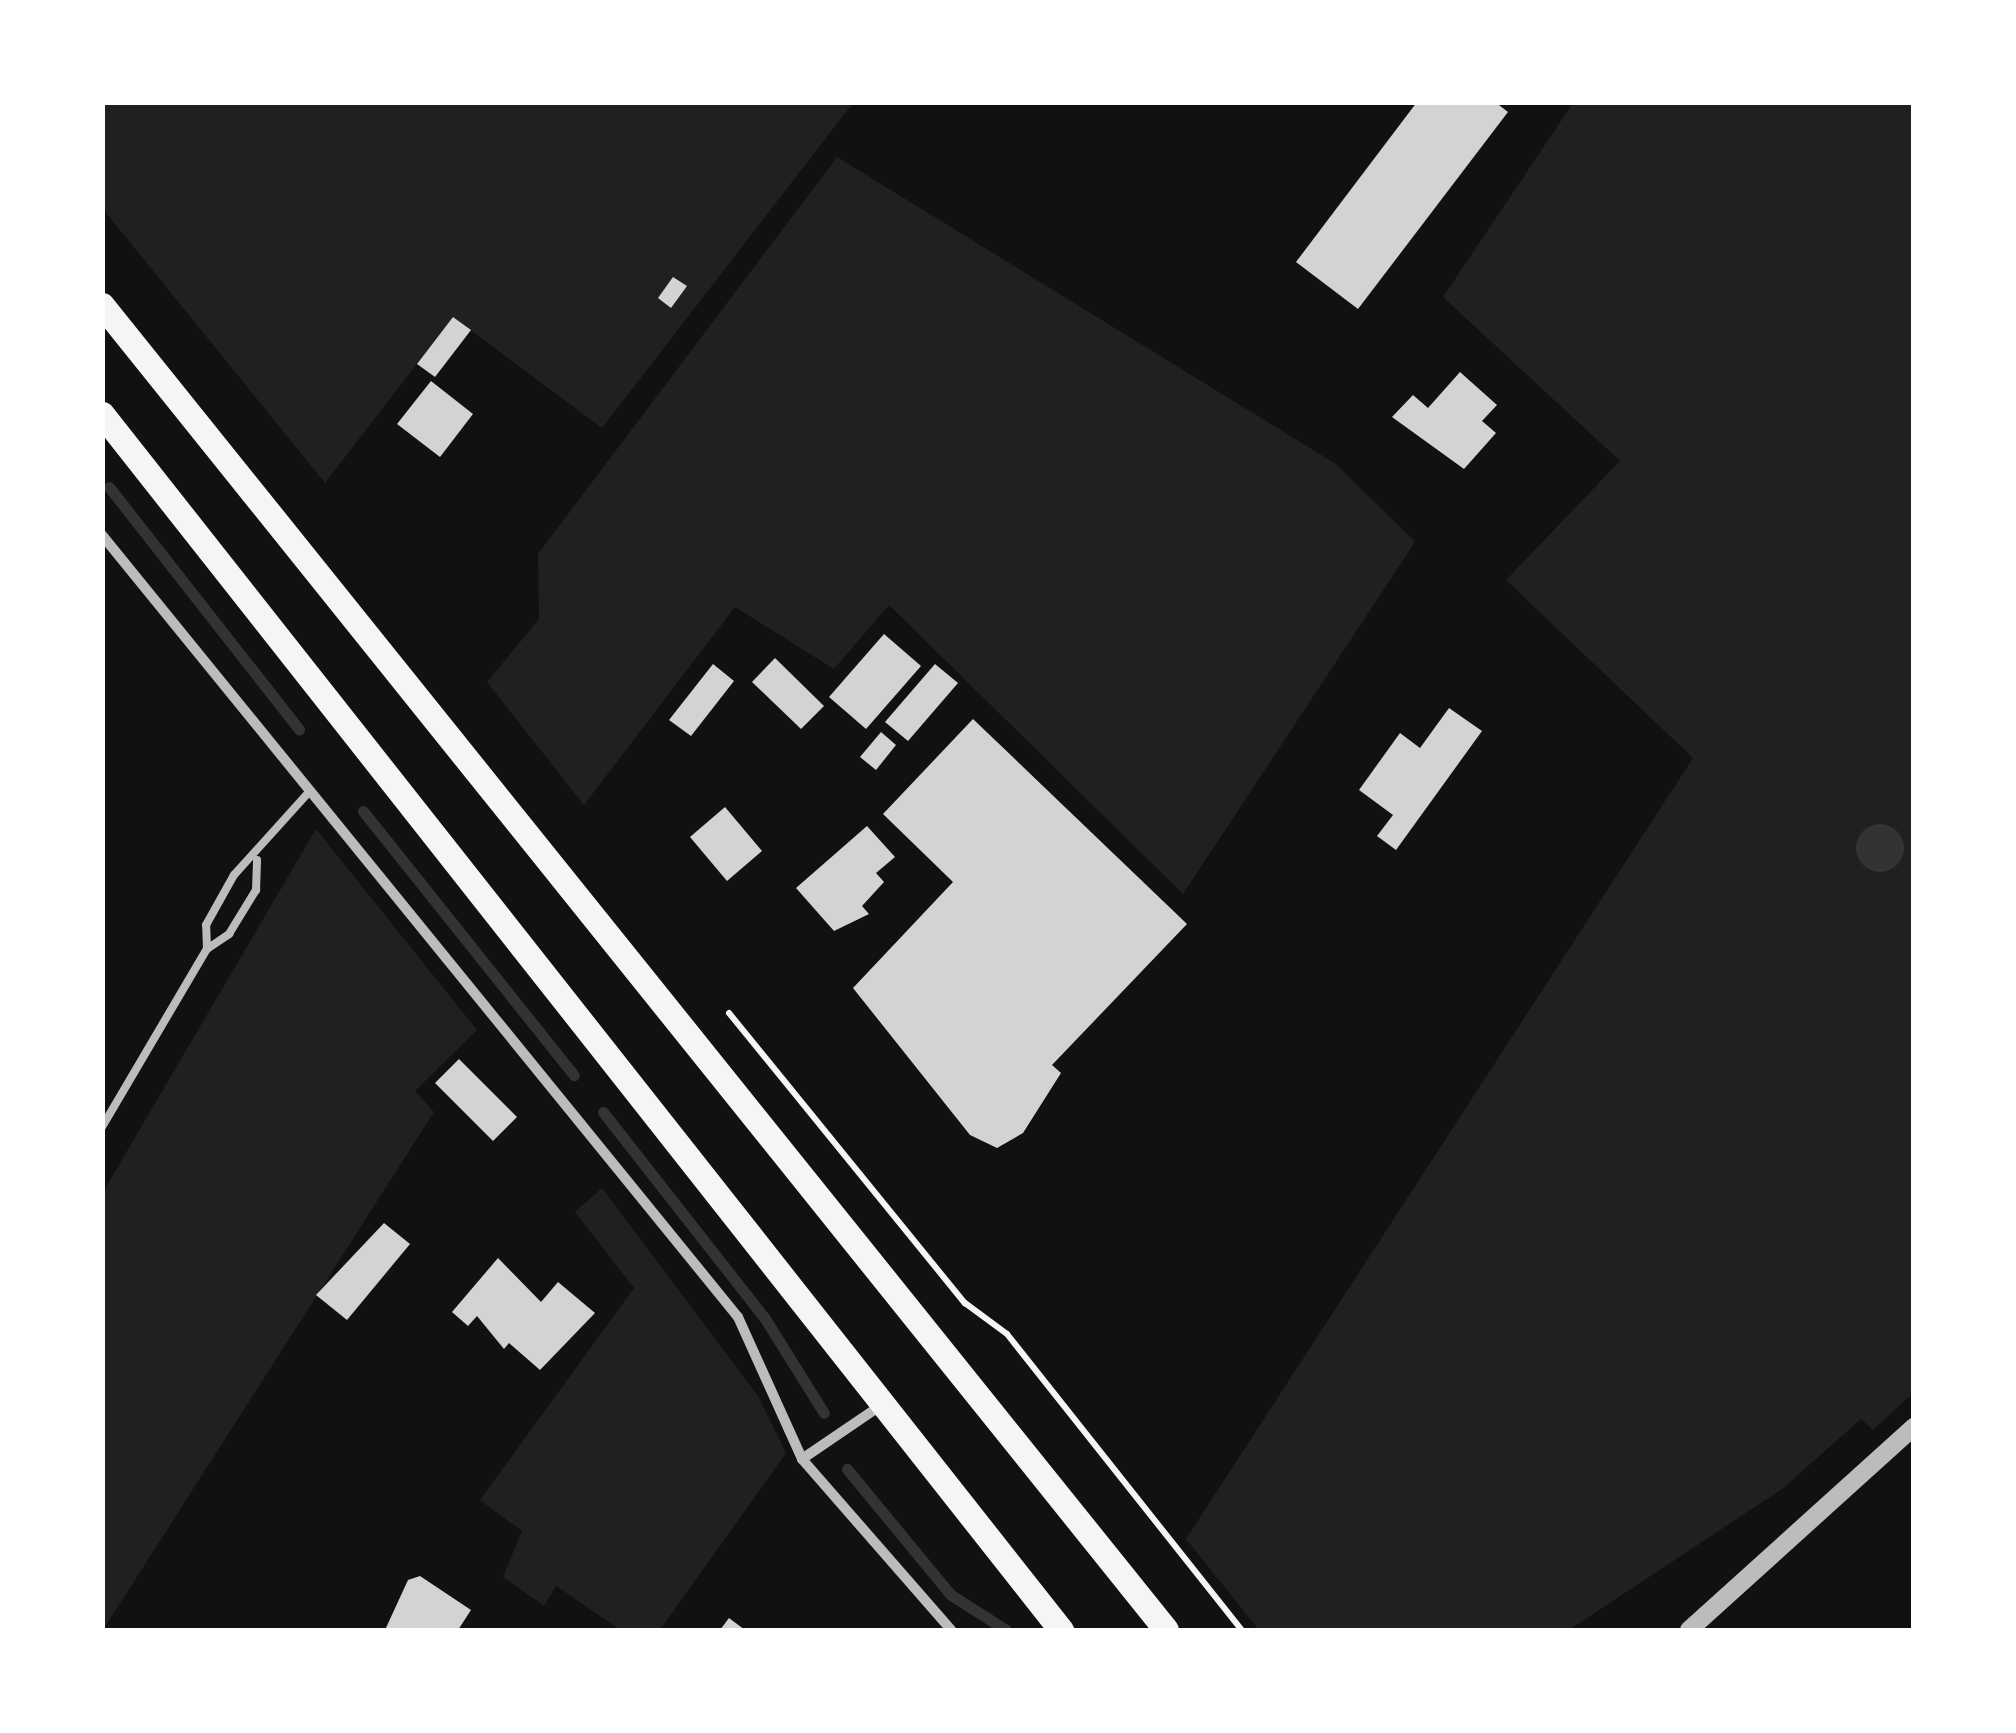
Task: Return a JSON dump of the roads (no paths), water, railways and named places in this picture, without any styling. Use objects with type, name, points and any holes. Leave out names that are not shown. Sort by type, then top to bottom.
[{"type":"main road","points":[[102,306],[1166,1630]]},
{"type":"main road","points":[[107,429],[1060,1630]]},
{"type":"street","points":[[102,535],[738,1317],[802,1459],[951,1630]]},
{"type":"street","points":[[802,1459],[881,1406]]},
{"type":"street","points":[[1688,1630],[1914,1427]]},
{"type":"lane","points":[[207,949],[206,925],[224,892],[256,860],[309,792]]},
{"type":"lane","points":[[102,1127],[207,949],[229,934],[256,890],[256,860]]},
{"type":"waterway","points":[[109,487],[299,729]]},
{"type":"waterway","points":[[363,811],[574,1075]]},
{"type":"waterway","points":[[603,1112],[764,1317],[824,1413]]},
{"type":"waterway","points":[[847,1469],[951,1595],[1006,1630]]}]
